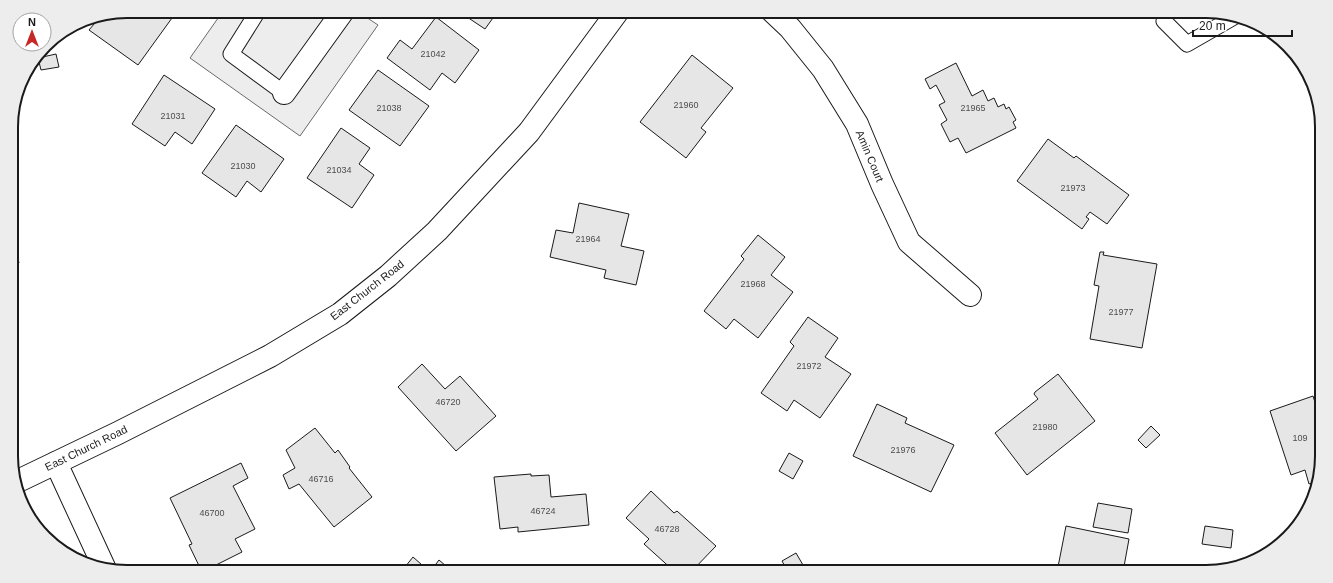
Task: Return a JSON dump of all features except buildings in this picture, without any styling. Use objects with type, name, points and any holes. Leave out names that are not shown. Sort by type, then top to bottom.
[{"type":"street","points":[[284,93],[336,18]]},
{"type":"street","name":"East Church Road","points":[[21,480],[270,356],[340,314],[388,276],[437,232],[529,132],[613,18]]},
{"type":"street","name":"Amin Court","points":[[779,18],[790,28],[823,69],[857,124],[882,184],[909,242],[970,295]]},
{"type":"street","points":[[56,463],[102,562]]},
{"type":"lane","points":[[254,18],[231,54],[284,93]]},
{"type":"lane","points":[[1165,18],[1164,20],[1187,44],[1228,20]]},
{"type":"shaded area","points":[[218,18],[368,18],[378,25],[300,136],[190,58]]}]
